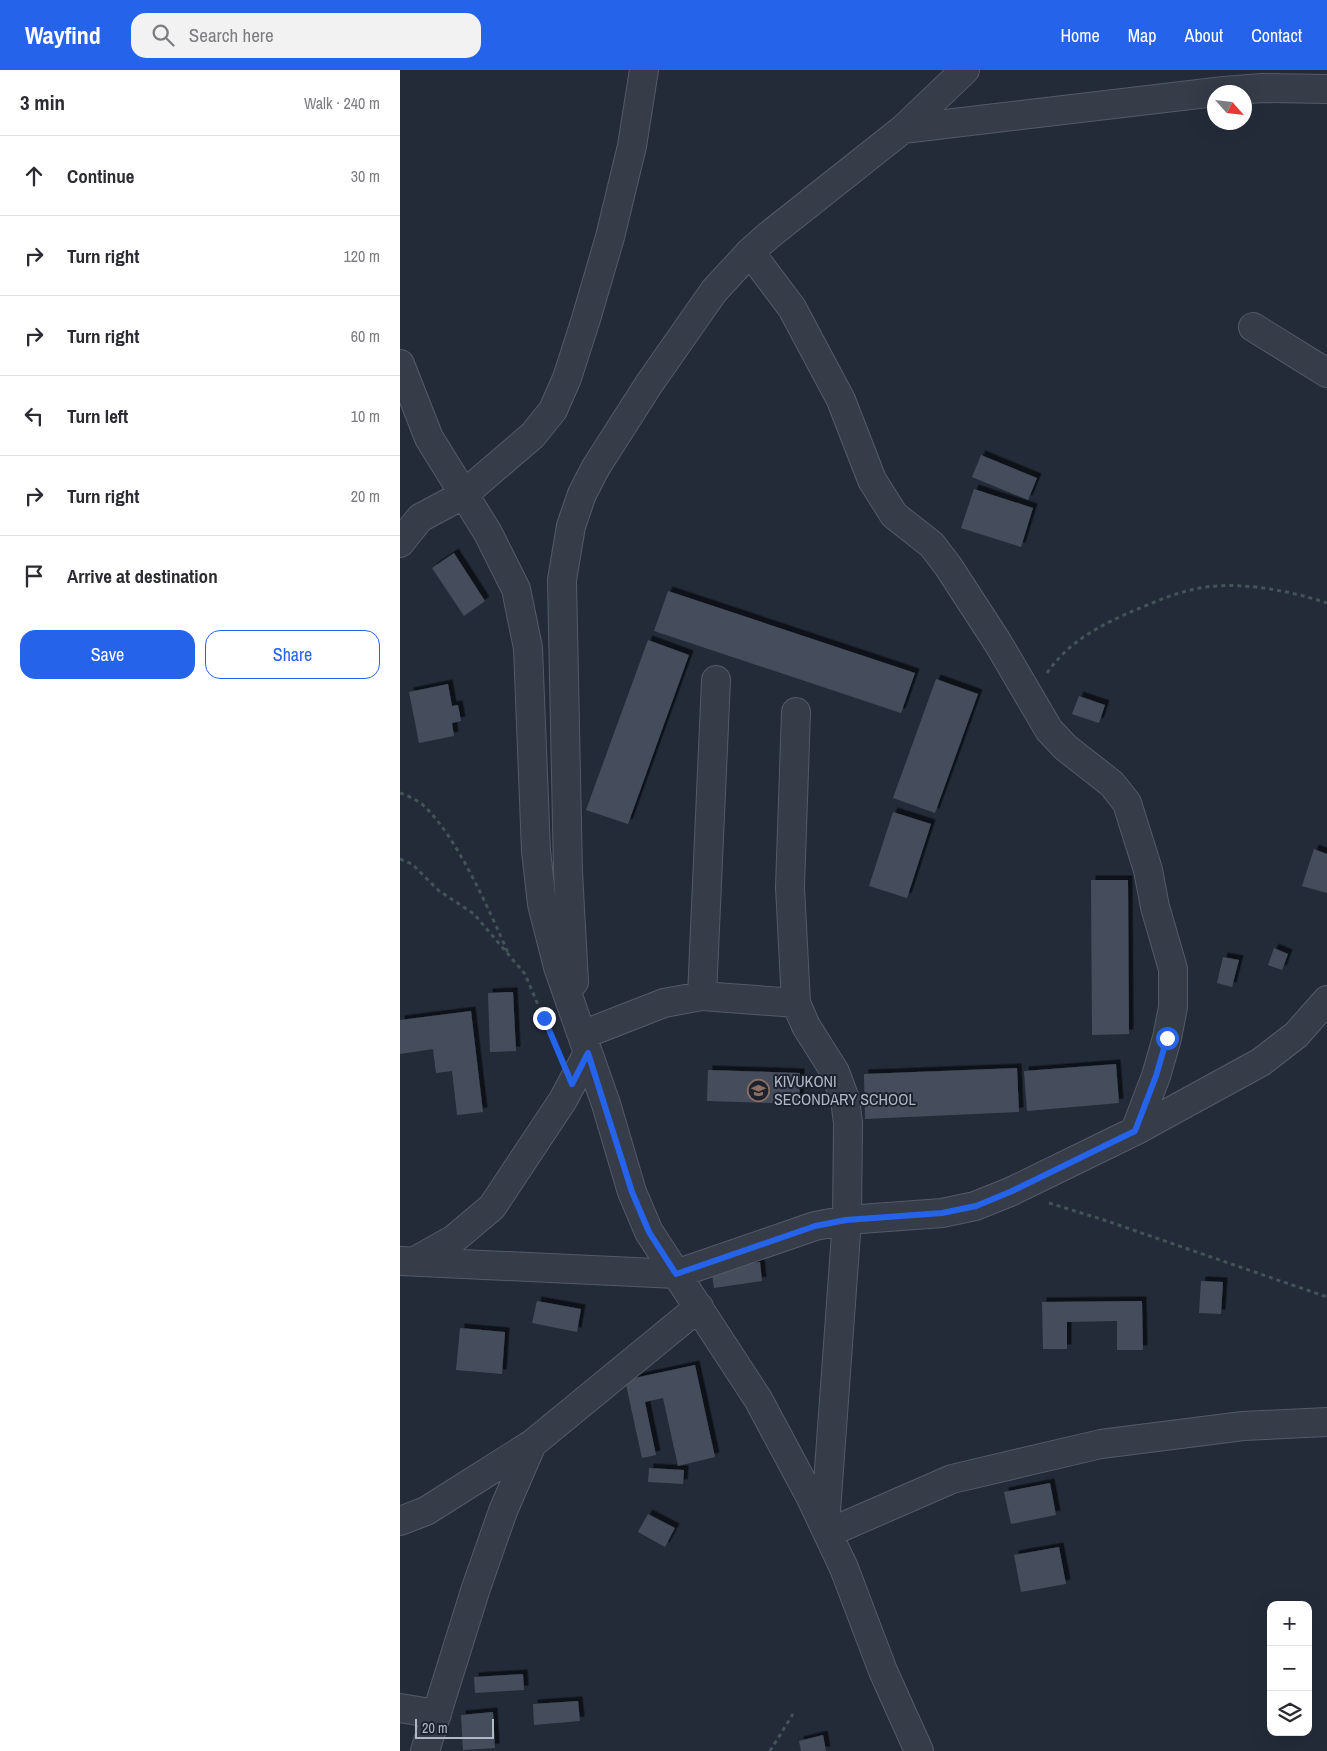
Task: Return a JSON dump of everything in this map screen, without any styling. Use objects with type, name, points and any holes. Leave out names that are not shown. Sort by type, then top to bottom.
[{"type":"street","points":[[400,543],[420,518],[463,495],[533,435],[554,410],[567,378],[610,237],[632,146],[644,70]]},
{"type":"street","points":[[408,1261],[454,1239],[492,1207],[563,1100],[582,1034],[566,808],[562,580],[565,551],[582,494],[615,435],[714,291],[750,252],[903,129],[966,70]]},
{"type":"street","points":[[903,129],[1224,91],[1262,88],[1327,89]]},
{"type":"street","points":[[750,252],[792,308],[841,400],[872,480],[894,515],[932,545],[948,566],[998,643],[1049,730],[1065,747],[1112,784],[1127,803],[1148,870],[1155,907],[1173,969],[1173,1007],[1167,1038],[1156,1076],[1135,1131]]},
{"type":"street","points":[[1253,327],[1327,373]]},
{"type":"street","points":[[400,364],[430,438],[463,495],[488,533],[516,589],[528,648],[532,705],[536,851],[542,904],[558,967],[582,1034],[632,1192],[649,1232],[758,1399],[826,1530],[844,1568],[883,1671],[919,1751]]},
{"type":"street","points":[[702,996],[716,680]]},
{"type":"street","points":[[796,712],[790,887],[796,1003],[806,1026],[834,1072],[845,1099],[848,1123],[846,1220],[826,1530]]},
{"type":"street","points":[[582,1034],[664,1003],[702,996],[796,1003]]},
{"type":"street","points":[[408,1261],[676,1274],[815,1226],[846,1220],[942,1213],[976,1206],[1010,1192],[1135,1131],[1261,1062],[1296,1035],[1327,1000]]},
{"type":"street","points":[[400,1520],[426,1511],[532,1444],[699,1307]]},
{"type":"street","points":[[826,1530],[952,1479],[1100,1444],[1243,1426],[1327,1422]]},
{"type":"street","points":[[425,1751],[476,1588],[503,1511],[532,1444]]},
{"type":"street","points":[[400,1708],[437,1714]]},
{"type":"path","points":[[1029,697],[1060,655],[1097,627],[1148,605],[1195,589],[1244,586],[1301,594],[1327,602]]},
{"type":"path","points":[[400,793],[422,804],[432,814],[454,847],[490,910],[511,960]]},
{"type":"path","points":[[400,859],[412,864],[438,890],[474,914],[511,960],[525,974],[551,1034]]},
{"type":"path","points":[[1010,1192],[1104,1220],[1327,1297]]},
{"type":"path","points":[[770,1751],[793,1714]]},
{"type":"building","points":[[981,455],[1037,478],[1028,500],[972,477]]},
{"type":"building","points":[[974,489],[1033,508],[1021,547],[961,528]]},
{"type":"building","points":[[454,553],[485,601],[464,616],[432,568]]},
{"type":"building","points":[[668,591],[915,673],[901,713],[654,631]]},
{"type":"building","points":[[648,640],[689,655],[628,824],[586,810]]},
{"type":"building","points":[[936,679],[978,694],[935,813],[893,798]]},
{"type":"building","points":[[448,684],[452,706],[458,705],[461,721],[452,723],[454,736],[419,743],[409,692]]},
{"type":"building","points":[[1079,696],[1105,705],[1099,723],[1072,714]]},
{"type":"building","points":[[893,812],[931,824],[907,898],[869,886]]},
{"type":"building","points":[[1314,849],[1327,854],[1327,893],[1302,886]]},
{"type":"building","points":[[1091,880],[1128,880],[1129,1034],[1092,1035]]},
{"type":"building","points":[[1274,948],[1288,954],[1282,970],[1268,965]]},
{"type":"building","points":[[1223,957],[1239,960],[1232,987],[1217,983]]},
{"type":"building","points":[[513,992],[516,1051],[490,1052],[488,993]]},
{"type":"building","points":[[471,1011],[483,1112],[457,1115],[452,1071],[436,1073],[433,1049],[400,1054],[400,1020]]},
{"type":"building","points":[[1116,1064],[1119,1103],[1027,1111],[1024,1071]]},
{"type":"building","points":[[1017,1068],[1019,1112],[865,1119],[864,1074]]},
{"type":"building","points":[[708,1070],[800,1073],[799,1104],[707,1101]]},
{"type":"building","points":[[760,1262],[762,1281],[714,1288],[711,1268]]},
{"type":"building","points":[[1201,1281],[1223,1282],[1221,1314],[1199,1313]]},
{"type":"building","points":[[537,1301],[581,1309],[577,1332],[532,1323]]},
{"type":"building","points":[[1142,1301],[1143,1350],[1117,1350],[1117,1321],[1067,1322],[1067,1349],[1043,1349],[1042,1302]]},
{"type":"building","points":[[460,1328],[505,1332],[502,1374],[456,1370]]},
{"type":"building","points":[[695,1365],[715,1457],[678,1466],[663,1398],[645,1402],[656,1455],[642,1458],[625,1380]]},
{"type":"building","points":[[649,1468],[684,1470],[683,1484],[648,1482]]},
{"type":"building","points":[[1050,1483],[1056,1515],[1011,1524],[1004,1492]]},
{"type":"building","points":[[648,1514],[675,1528],[665,1547],[638,1532]]},
{"type":"building","points":[[1059,1547],[1066,1584],[1021,1592],[1014,1555]]},
{"type":"building","points":[[523,1674],[524,1690],[475,1693],[474,1677]]},
{"type":"building","points":[[578,1701],[580,1721],[534,1725],[533,1704]]},
{"type":"building","points":[[493,1712],[495,1748],[463,1750],[461,1715]]},
{"type":"building","points":[[823,1735],[826,1751],[801,1751],[799,1741]]},
{"type":"place","name":"KIVUKONI SECONDARY SCHOOL","points":[[758,1090]]},
{"type":"route","points":[[544,1018],[572,1084],[588,1053],[606,1104],[632,1192],[649,1232],[676,1274],[815,1226],[846,1220],[893,1215],[942,1213],[976,1206],[1010,1192],[1135,1131],[1156,1076],[1167,1038]]}]
